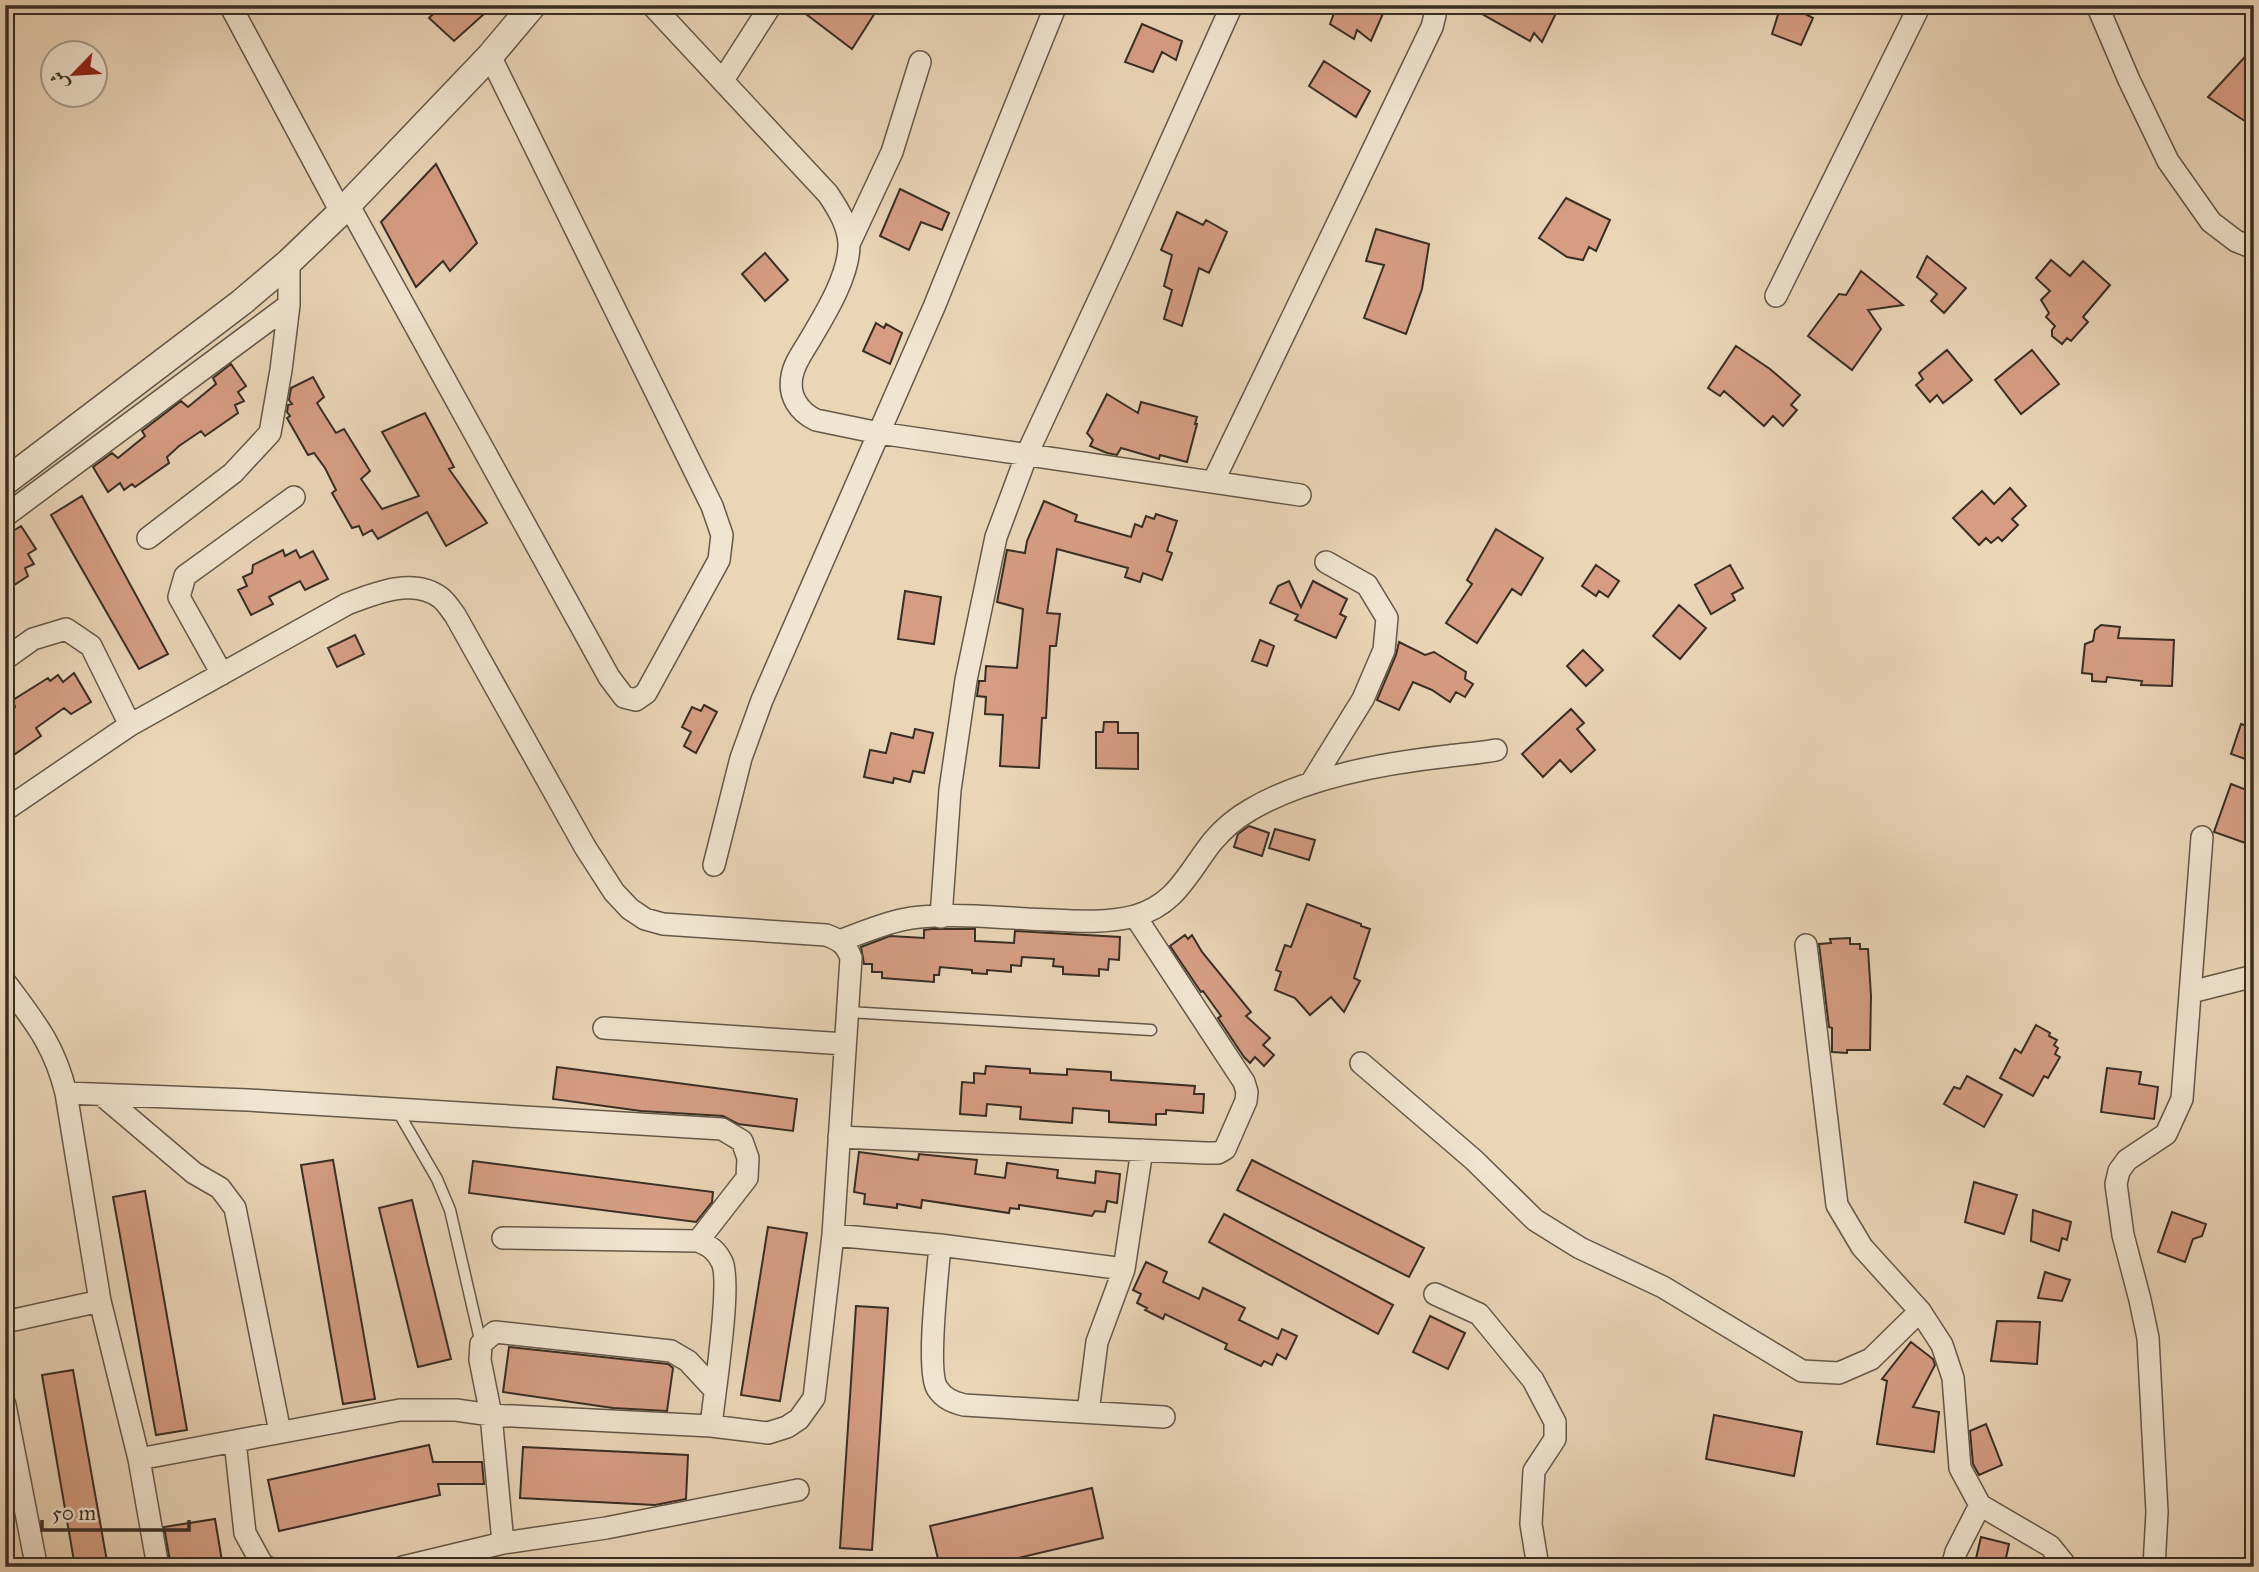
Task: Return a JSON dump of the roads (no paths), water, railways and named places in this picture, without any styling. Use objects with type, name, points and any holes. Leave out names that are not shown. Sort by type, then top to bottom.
[{"type":"street","points":[[230,5],[609,677],[624,697],[636,700],[646,693],[719,560],[722,535],[712,506],[490,56]]},
{"type":"street","points":[[5,482],[242,302],[289,262],[490,56],[533,5]]},
{"type":"street","points":[[652,5],[828,194],[843,220],[849,244]]},
{"type":"street","points":[[723,80],[771,5]]},
{"type":"street","points":[[714,865],[741,758],[762,700],[962,239],[1056,5]]},
{"type":"street","points":[[941,917],[950,790],[966,680],[996,537],[1027,454],[1232,5]]},
{"type":"street","points":[[1213,482],[1432,27],[1434,5]]},
{"type":"street","points":[[1776,296],[1920,5]]},
{"type":"street","points":[[2097,5],[2168,161],[2211,222],[2236,241],[2254,248]]},
{"type":"street","points":[[920,62],[892,152],[849,244],[843,273],[792,376],[791,389],[799,408],[816,420],[879,433],[1300,495]]},
{"type":"street","points":[[148,538],[233,473],[270,433],[289,305],[289,262]]},
{"type":"street","points":[[5,516],[289,305]]},
{"type":"street","points":[[80,425],[95,448]]},
{"type":"street","points":[[222,674],[179,597],[185,576],[294,497]]},
{"type":"street","points":[[1311,783],[1363,699],[1384,650],[1387,618],[1367,584],[1326,562]]},
{"type":"street","points":[[5,810],[130,725],[347,604],[368,596],[404,588],[419,588],[432,592],[443,600],[455,615],[585,847],[614,892],[630,909],[645,919],[663,924],[826,935],[840,940],[851,958],[833,1235],[814,1398],[799,1419],[787,1427],[768,1433],[711,1426],[491,1415],[456,1410],[400,1410],[139,1459]]},
{"type":"street","points":[[5,659],[33,639],[66,629],[91,646],[130,725]]},
{"type":"street","points":[[840,940],[902,920],[941,917],[1093,921],[1135,916],[1165,902],[1183,884],[1211,844],[1238,817],[1274,797],[1311,783],[1396,764],[1496,750]]},
{"type":"street","points":[[2154,1567],[2157,1512],[2148,1338],[2123,1235],[2116,1184],[2119,1171],[2127,1160],[2165,1134],[2182,1099],[2202,837]]},
{"type":"street","points":[[839,1137],[1217,1153],[1225,1149],[1246,1101],[1244,1082],[1135,916]]},
{"type":"street","points":[[1806,945],[1837,1205],[1862,1247],[1920,1311],[1942,1345],[1953,1378],[1960,1468],[1980,1505],[2050,1546],[2067,1567]]},
{"type":"street","points":[[2191,992],[2254,976]]},
{"type":"street","points":[[5,982],[51,1045],[60,1067],[100,1301],[139,1459],[158,1567]]},
{"type":"street","points":[[604,1028],[845,1044]]},
{"type":"street","points":[[1361,1063],[1474,1160],[1535,1220],[1580,1248],[1663,1287],[1802,1371],[1839,1373],[1871,1359],[1920,1311]]},
{"type":"street","points":[[66,1093],[248,1100],[722,1129],[742,1141],[748,1158],[747,1178],[698,1241]]},
{"type":"street","points":[[102,1095],[194,1173],[220,1188],[235,1208],[279,1432]]},
{"type":"street","points":[[1087,1412],[1097,1342],[1124,1269],[1142,1150]]},
{"type":"street","points":[[833,1235],[940,1245],[1124,1269]]},
{"type":"street","points":[[503,1238],[698,1241],[712,1247],[723,1264],[725,1293],[711,1426]]},
{"type":"street","points":[[940,1245],[932,1364],[936,1387],[948,1401],[964,1405],[1164,1417]]},
{"type":"street","points":[[1435,1294],[1479,1314],[1533,1380],[1555,1422],[1555,1438],[1534,1471],[1531,1524],[1538,1567]]},
{"type":"street","points":[[5,1322],[100,1301]]},
{"type":"street","points":[[503,1543],[491,1415],[480,1360],[481,1343],[495,1332],[671,1351],[688,1361],[714,1390]]},
{"type":"street","points":[[5,1405],[7,1431],[36,1564],[34,1567]]},
{"type":"street","points":[[235,1441],[245,1533],[262,1564],[267,1567]]},
{"type":"street","points":[[403,1567],[503,1543],[606,1528],[798,1490]]},
{"type":"street","points":[[1952,1567],[1956,1552],[1980,1505]]},
{"type":"lane","points":[[848,1012],[1152,1030]]},
{"type":"lane","points":[[397,1110],[437,1178],[450,1210],[481,1343]]}]
